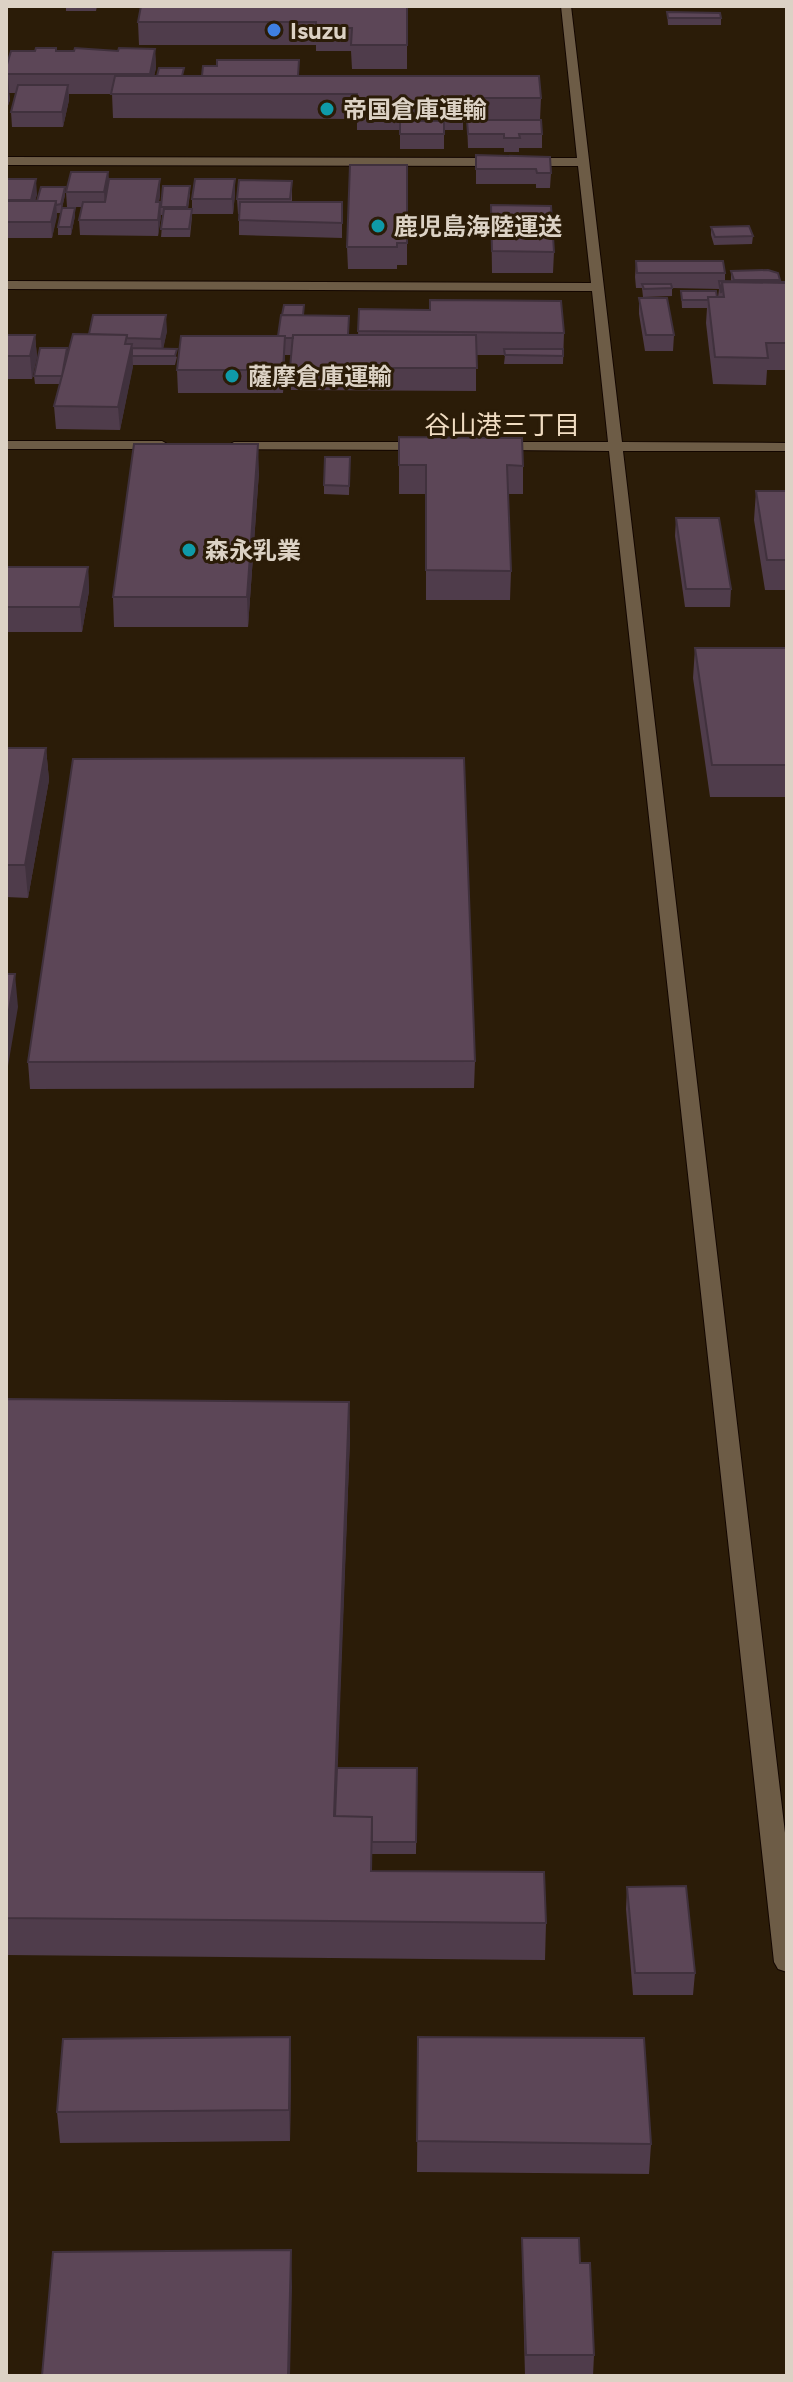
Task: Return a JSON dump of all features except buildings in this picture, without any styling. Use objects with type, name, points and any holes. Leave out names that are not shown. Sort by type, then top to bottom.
[{"type":"street","points":[[566,6],[787,1962]]},
{"type":"street","points":[[6,161],[583,162]]},
{"type":"street","points":[[6,285],[597,287]]},
{"type":"street","points":[[6,445],[178,446]]},
{"type":"street","points":[[225,446],[443,446]]},
{"type":"street","points":[[490,446],[787,447]]},
{"type":"place","name":"Isuzu","points":[[274,30]]},
{"type":"place","name":"帝国倉庫運輸","points":[[327,109]]},
{"type":"place","name":"鹿児島海陸運送","points":[[378,226]]},
{"type":"place","name":"薩摩倉庫運輸","points":[[232,376]]},
{"type":"place","name":"森永乳業","points":[[189,550]]},
{"type":"district","name":"谷山港三丁目","points":[[502,425]]}]
